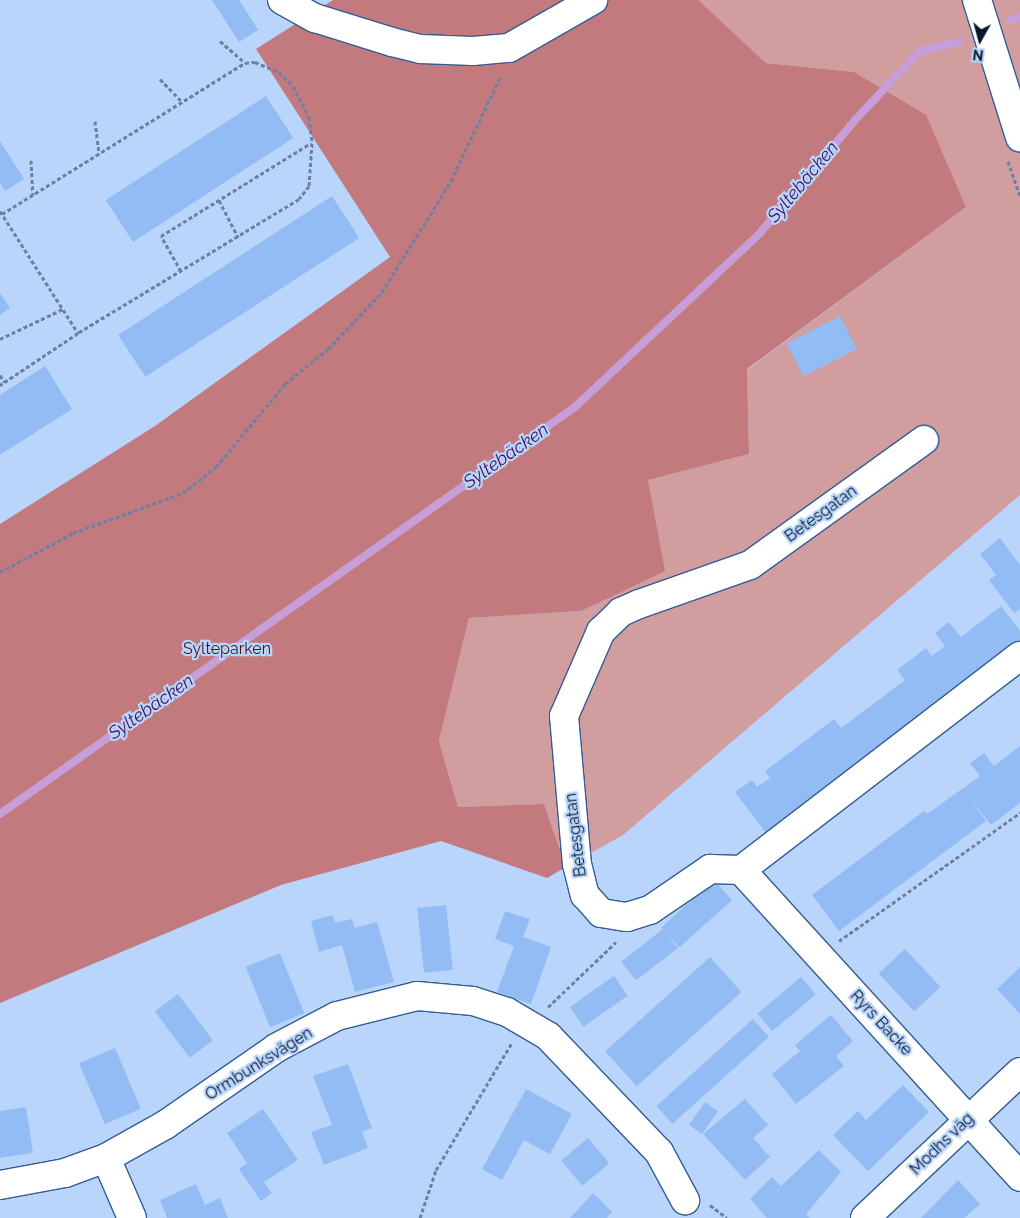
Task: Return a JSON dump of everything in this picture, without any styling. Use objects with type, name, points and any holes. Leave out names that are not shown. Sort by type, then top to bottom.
[{"type":"street","points":[[282,0],[315,18],[421,49],[509,48],[593,0]]},
{"type":"street","points":[[977,0],[1020,137]]},
{"type":"street","name":"Betesgatan","points":[[741,870],[710,869],[650,910],[627,917],[600,913],[585,895],[563,739],[564,716],[601,631],[621,612],[638,604],[750,565],[924,440]]},
{"type":"street","points":[[741,870],[1020,656]]},
{"type":"street","name":"Ryrs Backe","points":[[741,870],[1020,1177]]},
{"type":"street","name":"Ormbunksvägen","points":[[0,1185],[65,1173],[106,1158],[164,1125],[276,1048],[337,1016],[417,996],[473,1001],[530,1023],[570,1054],[659,1152],[685,1200]]},
{"type":"street","name":"Modhs väg","points":[[866,1218],[968,1118],[1020,1072]]},
{"type":"street","points":[[106,1158],[132,1218]]},
{"type":"path","points":[[220,41],[244,63]]},
{"type":"path","points":[[0,572],[74,533],[183,493],[216,467],[285,384],[328,349],[382,292],[477,132],[509,48]]},
{"type":"path","points":[[0,385],[78,333],[300,199],[309,186],[312,143],[309,116],[293,86],[279,72],[255,62],[244,63],[1,213],[78,333]]},
{"type":"path","points":[[160,79],[182,102]]},
{"type":"path","points":[[95,121],[99,154]]},
{"type":"path","points":[[181,271],[160,236],[312,143]]},
{"type":"path","points":[[31,160],[33,195]]},
{"type":"path","points":[[219,200],[238,237]]},
{"type":"path","points":[[0,339],[63,309]]},
{"type":"path","points":[[0,376],[4,382]]},
{"type":"path","points":[[818,954],[1020,813]]},
{"type":"path","points":[[420,1218],[436,1170],[517,1034],[617,940],[627,917]]},
{"type":"shaded area","points":[[697,0],[1020,0],[1020,495],[623,835],[566,867],[544,804],[458,807],[439,741],[469,618],[581,611],[648,480],[749,454],[747,370],[966,207],[854,72],[766,63]]},
{"type":"green space","name":"Sylteparken","points":[[333,0],[698,0],[766,63],[854,72],[926,115],[966,207],[747,369],[749,454],[648,480],[665,571],[581,611],[469,618],[439,741],[458,807],[544,804],[566,867],[547,878],[441,841],[281,885],[0,1003],[0,524],[155,426],[390,257],[256,49]]},
{"type":"building","points":[[212,0],[239,0],[258,30],[239,42]]},
{"type":"building","points":[[266,96],[293,138],[133,242],[106,200]]},
{"type":"building","points":[[0,141],[24,179],[5,191],[0,183]]},
{"type":"building","points":[[332,196],[359,238],[145,377],[118,335]]},
{"type":"building","points":[[0,293],[10,308],[0,315]]},
{"type":"building","points":[[840,316],[857,349],[803,376],[787,343]]},
{"type":"building","points":[[45,366],[72,409],[0,455],[0,395]]},
{"type":"building","points":[[1000,538],[1020,565],[1020,609],[1014,613],[989,580],[996,575],[980,554]]},
{"type":"building","points":[[1001,606],[1020,631],[1020,650],[772,841],[735,792],[752,780],[757,787],[770,778],[765,771],[834,719],[841,728],[905,680],[897,670],[926,648],[932,656],[945,646],[935,633],[949,622],[961,637]]},
{"type":"building","points":[[1020,746],[1020,803],[991,825],[968,796],[986,821],[839,931],[812,895],[924,811],[927,814],[980,776],[970,763],[984,753],[994,766]]},
{"type":"building","points":[[714,880],[732,900],[679,948],[661,928]]},
{"type":"building","points":[[446,905],[453,970],[424,973],[417,908]]},
{"type":"building","points":[[505,911],[530,919],[523,937],[551,947],[531,1004],[497,992],[514,946],[495,939]]},
{"type":"building","points":[[333,915],[335,923],[352,919],[355,928],[377,922],[394,982],[355,992],[342,945],[319,952],[311,921]]},
{"type":"building","points":[[663,929],[678,948],[636,981],[621,962]]},
{"type":"building","points":[[905,949],[940,987],[914,1012],[879,974]]},
{"type":"building","points":[[280,953],[304,1013],[270,1027],[246,967]]},
{"type":"building","points":[[710,957],[741,992],[637,1086],[605,1051]]},
{"type":"building","points":[[1020,967],[1020,1014],[997,989]]},
{"type":"building","points":[[614,976],[628,996],[584,1027],[570,1007]]},
{"type":"building","points":[[801,977],[816,995],[772,1031],[757,1014]]},
{"type":"building","points":[[178,994],[213,1040],[190,1058],[155,1011]]},
{"type":"building","points":[[831,1015],[853,1041],[836,1056],[844,1066],[796,1104],[772,1074],[800,1051],[795,1045]]},
{"type":"building","points":[[753,1019],[769,1037],[672,1124],[656,1106]]},
{"type":"building","points":[[115,1048],[141,1109],[105,1124],[79,1063]]},
{"type":"building","points":[[348,1064],[372,1128],[362,1132],[368,1148],[324,1165],[311,1132],[332,1125],[313,1076]]},
{"type":"building","points":[[903,1085],[929,1112],[868,1171],[833,1135],[858,1111],[866,1120]]},
{"type":"building","points":[[526,1089],[572,1114],[550,1154],[524,1140],[502,1180],[482,1169]]},
{"type":"building","points":[[745,1099],[768,1125],[753,1138],[770,1157],[745,1180],[703,1134]]},
{"type":"building","points":[[705,1102],[718,1111],[702,1134],[689,1125]]},
{"type":"building","points":[[26,1107],[33,1153],[0,1158],[0,1111]]},
{"type":"building","points":[[263,1109],[298,1160],[264,1182],[272,1193],[261,1201],[239,1169],[247,1163],[227,1133]]},
{"type":"building","points":[[588,1138],[609,1163],[582,1186],[561,1160]]},
{"type":"building","points":[[819,1150],[841,1172],[806,1214],[810,1218],[767,1218],[750,1199],[772,1177],[781,1186]]},
{"type":"building","points":[[958,1180],[980,1204],[964,1218],[921,1218]]},
{"type":"building","points":[[196,1184],[205,1205],[220,1198],[228,1218],[167,1218],[160,1200]]},
{"type":"building","points":[[593,1193],[612,1212],[607,1218],[570,1218]]},
{"type":"waterway","name":"Syltebäcken","points":[[1010,20],[1020,17]]},
{"type":"waterway","name":"Syltebäcken","points":[[0,814],[575,407],[760,233],[855,120],[920,51],[959,42]]}]
